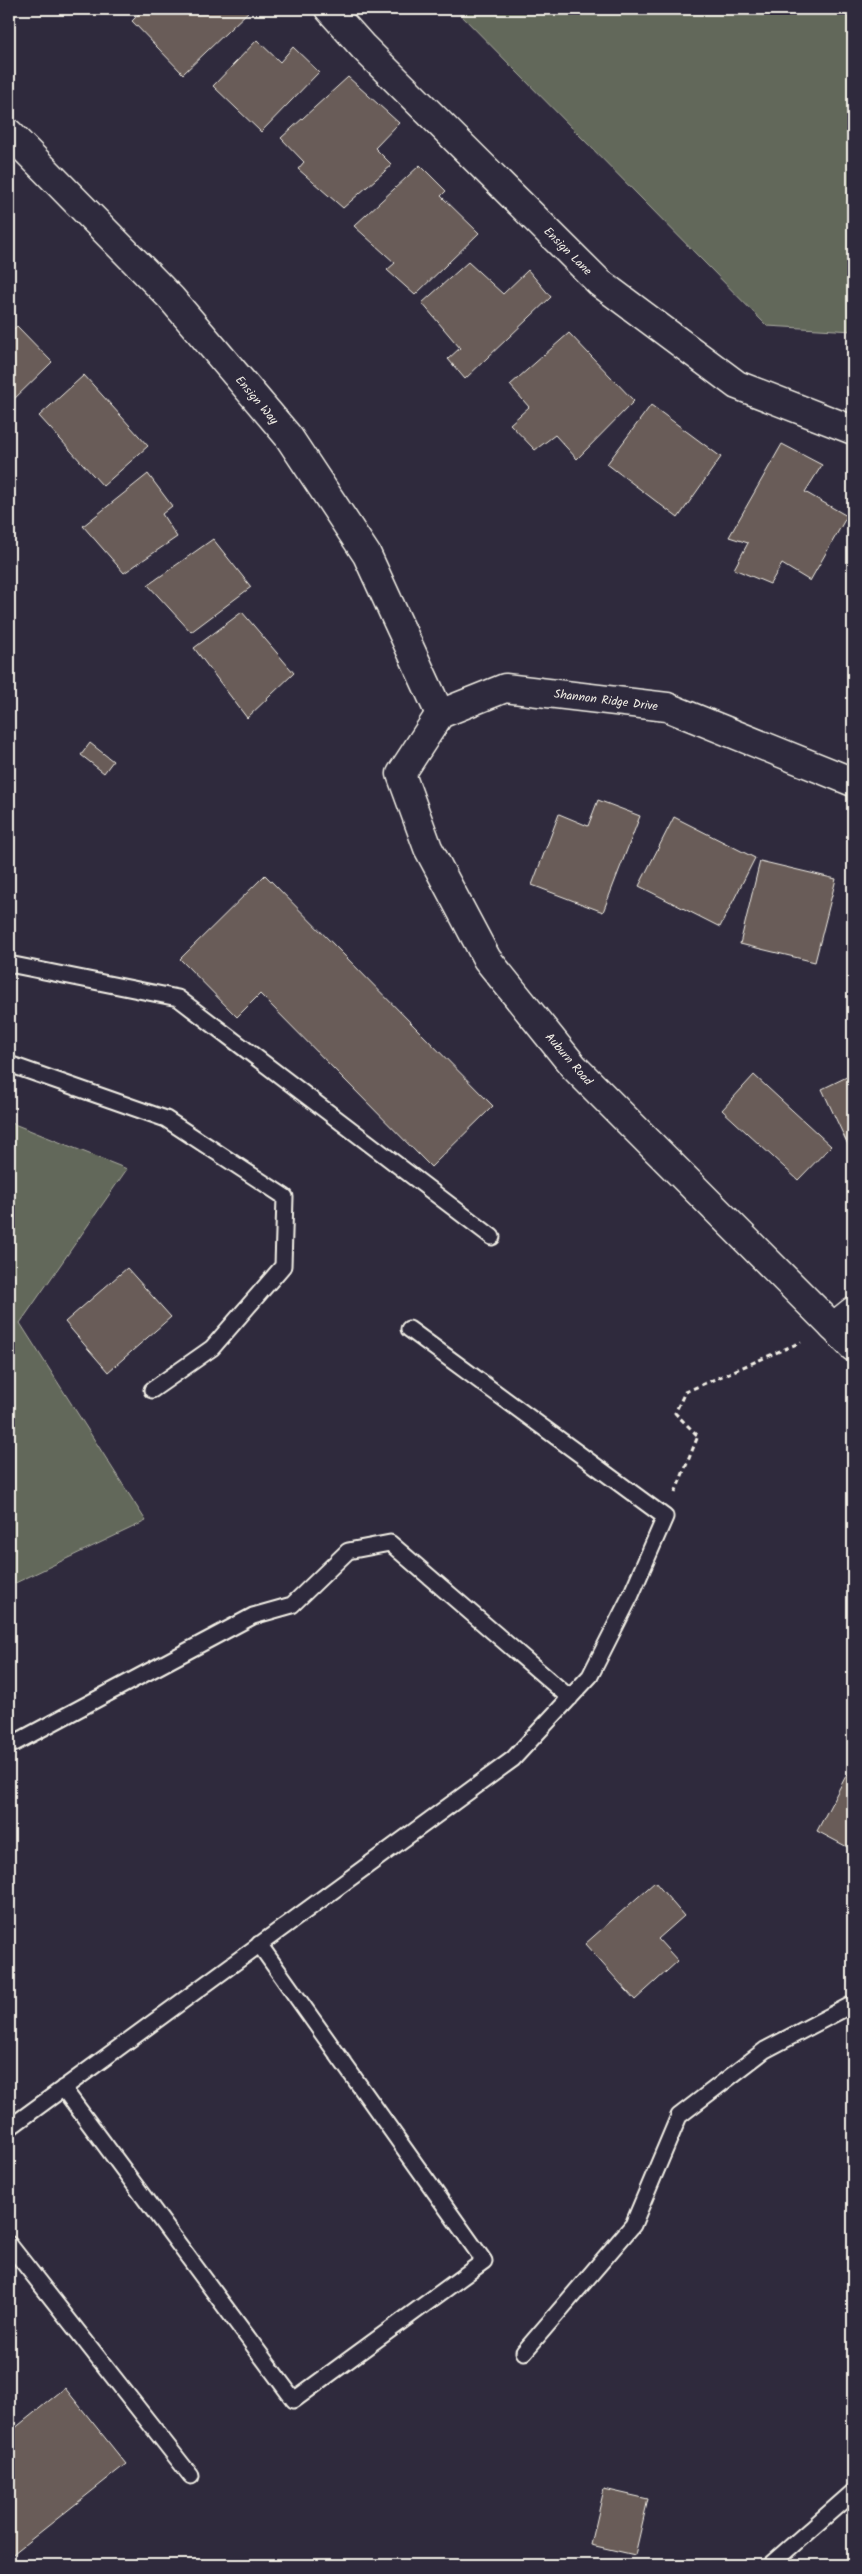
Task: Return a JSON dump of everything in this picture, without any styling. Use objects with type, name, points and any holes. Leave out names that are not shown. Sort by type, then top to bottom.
[{"type":"street","name":"Ensign Lane","points":[[329,9],[363,47],[600,283],[737,385],[853,430]]},
{"type":"street","name":"Ensign Way","points":[[9,133],[171,298],[288,436],[367,555],[440,714]]},
{"type":"street","name":"Shannon Ridge Drive","points":[[440,714],[505,688],[667,706],[853,782]]},
{"type":"street","name":"Auburn Road","points":[[440,714],[401,774],[428,848],[486,959],[574,1068],[843,1319],[853,1347]]},
{"type":"lane","points":[[9,964],[178,998],[492,1237]]},
{"type":"lane","points":[[9,1064],[166,1119],[285,1197],[283,1266],[212,1348],[152,1390]]},
{"type":"lane","points":[[9,2128],[513,1759],[590,1676],[631,1595],[665,1517],[409,1329]]},
{"type":"lane","points":[[9,1746],[253,1616],[292,1605],[348,1551],[390,1543],[570,1698]]},
{"type":"lane","points":[[63,2088],[294,2400],[484,2261],[259,1944]]},
{"type":"lane","points":[[524,2352],[633,2225],[679,2116],[765,2050],[853,2004]]},
{"type":"lane","points":[[9,2244],[191,2476]]},
{"type":"lane","points":[[770,2565],[853,2492]]},
{"type":"path","points":[[665,1517],[698,1436],[675,1413],[685,1392],[843,1319]]},
{"type":"green space","points":[[455,9],[853,9],[853,331],[767,326]]},
{"type":"green space","points":[[9,1122],[127,1169],[20,1323],[146,1521],[9,1586]]},
{"type":"building","points":[[144,9],[251,9],[183,74],[132,21]]},
{"type":"building","points":[[257,40],[280,62],[293,47],[319,72],[261,132],[213,86]]},
{"type":"building","points":[[348,77],[399,123],[375,148],[392,165],[343,208],[298,169],[304,162],[281,138]]},
{"type":"building","points":[[420,165],[446,191],[441,196],[479,233],[415,295],[387,270],[395,263],[354,226]]},
{"type":"building","points":[[468,262],[503,294],[528,270],[551,297],[465,379],[448,359],[460,348],[422,303]]},
{"type":"building","points":[[17,326],[52,362],[9,404],[9,333]]},
{"type":"building","points":[[569,333],[634,401],[577,459],[555,435],[535,450],[510,424],[529,407],[510,385]]},
{"type":"building","points":[[84,375],[148,446],[103,486],[39,416]]},
{"type":"building","points":[[651,405],[721,457],[678,518],[607,464]]},
{"type":"building","points":[[782,444],[822,465],[805,492],[847,516],[810,581],[782,564],[770,584],[734,569],[748,543],[729,537]]},
{"type":"building","points":[[148,474],[172,506],[162,514],[177,537],[124,573],[83,526]]},
{"type":"building","points":[[213,539],[251,587],[191,632],[148,585]]},
{"type":"building","points":[[242,612],[294,673],[247,718],[194,648]]},
{"type":"building","points":[[90,743],[113,761],[104,773],[81,755]]},
{"type":"building","points":[[598,800],[640,816],[603,912],[532,885],[559,814],[588,826]]},
{"type":"building","points":[[674,817],[755,858],[720,927],[639,886]]},
{"type":"building","points":[[760,861],[836,879],[815,962],[740,944]]},
{"type":"building","points":[[265,875],[493,1106],[431,1167],[260,994],[237,1017],[180,959]]},
{"type":"building","points":[[853,1074],[853,1148],[850,1149],[822,1089]]},
{"type":"building","points":[[754,1075],[831,1146],[798,1180],[722,1110]]},
{"type":"building","points":[[127,1268],[171,1317],[108,1372],[65,1322]]},
{"type":"building","points":[[847,1774],[853,1778],[853,1850],[817,1831]]},
{"type":"building","points":[[655,1882],[684,1916],[658,1939],[678,1961],[635,2000],[585,1944]]},
{"type":"building","points":[[65,2388],[126,2464],[9,2557],[9,2433]]},
{"type":"building","points":[[604,2489],[648,2499],[635,2555],[591,2545]]}]
